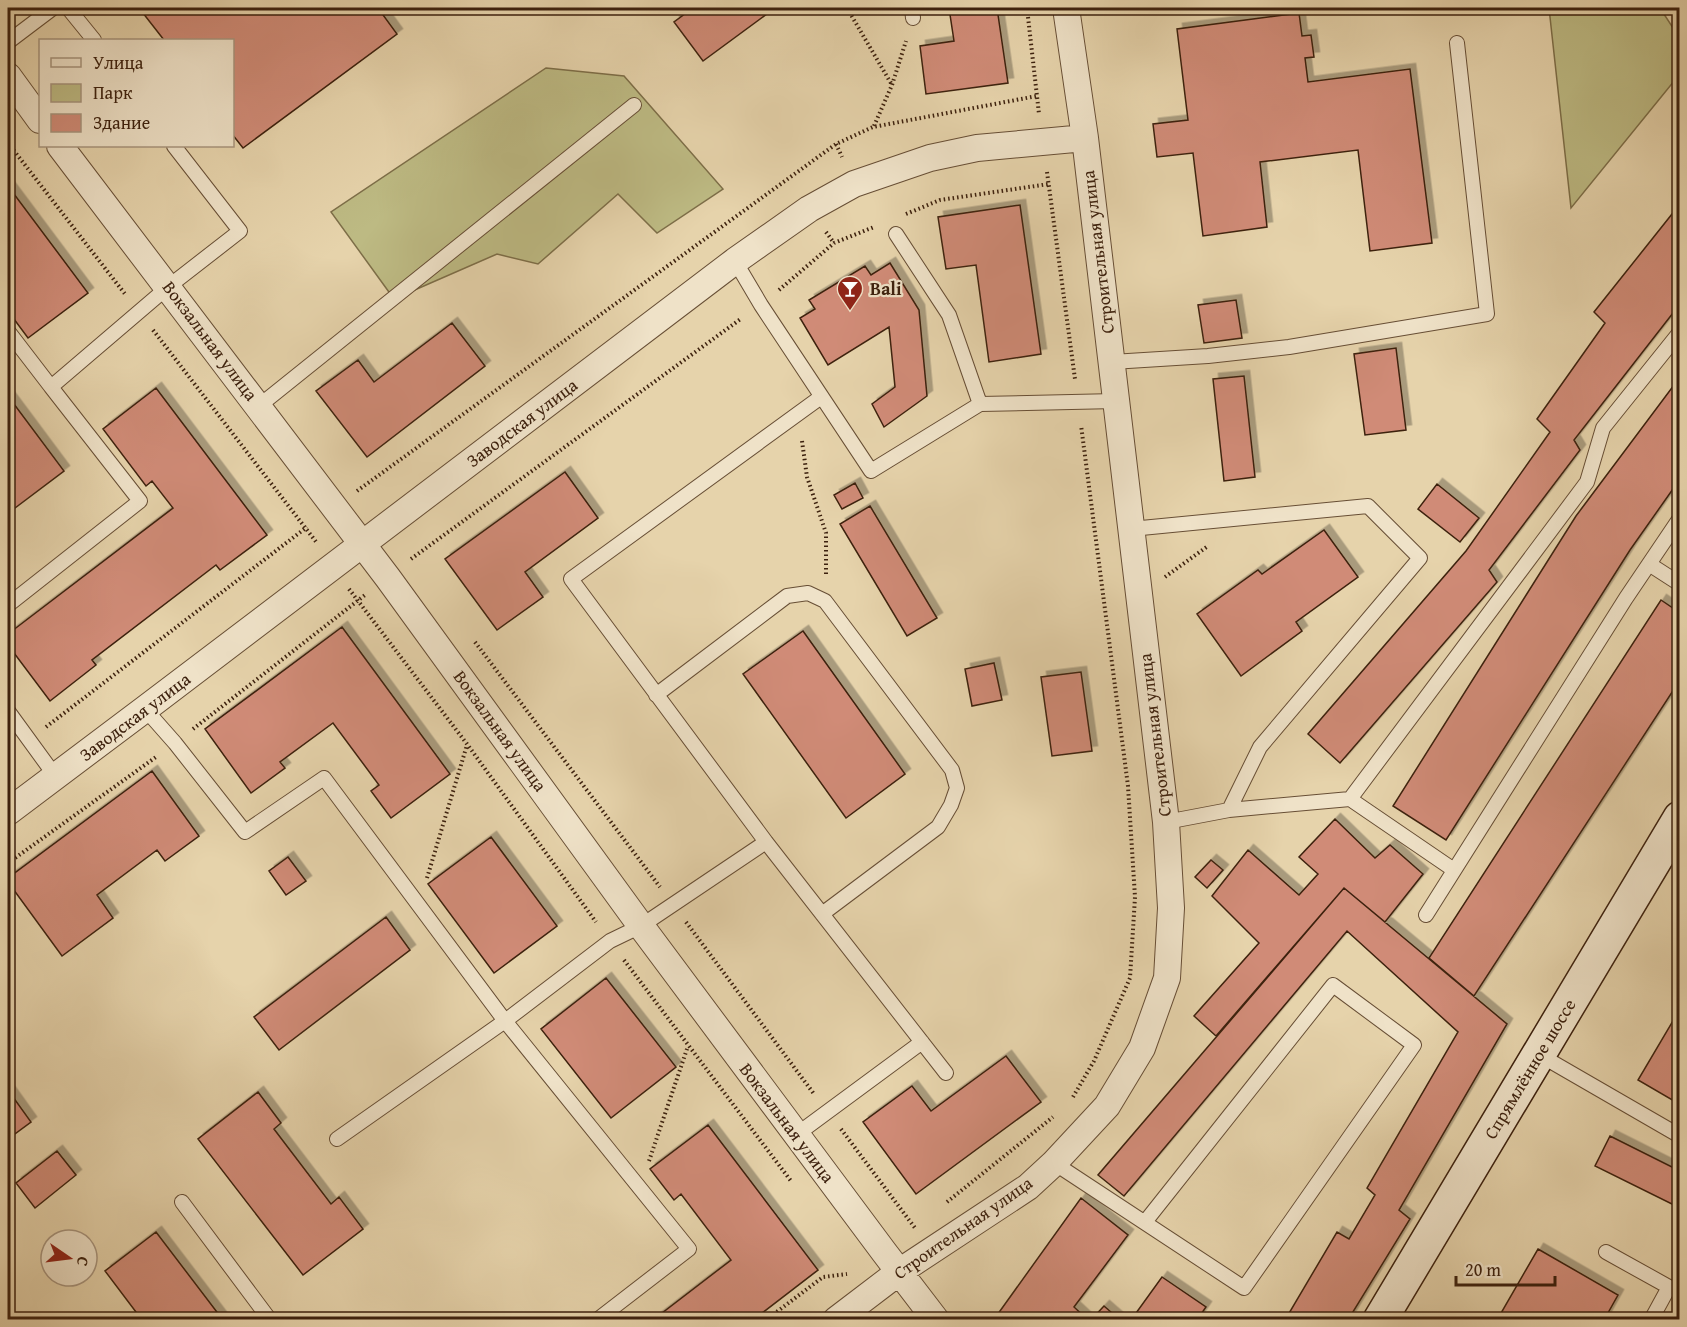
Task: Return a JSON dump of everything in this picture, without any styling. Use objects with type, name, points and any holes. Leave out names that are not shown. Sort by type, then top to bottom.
[{"type":"main road","name":"Спрямлённое шоссе","points":[[1380,1320],[1680,818]]},
{"type":"street","name":"Строительная улица","points":[[836,1320],[873,1291],[891,1262],[1028,1186],[1053,1162],[1107,1106],[1137,1058],[1167,978],[1171,909],[1166,822],[1112,362],[1066,8]]},
{"type":"street","points":[[8,76],[39,119]]},
{"type":"street","name":"Заводская улица","points":[[8,812],[735,261],[809,209],[854,184],[930,158],[977,148],[1084,138]]},
{"type":"street","name":"Вокзальная улица","points":[[61,147],[335,506],[641,926],[936,1320]]},
{"type":"lane","points":[[8,42],[52,8]]},
{"type":"lane","points":[[68,8],[93,39]]},
{"type":"lane","points":[[1112,362],[1208,356],[1289,346],[1486,315],[1457,43]]},
{"type":"lane","points":[[259,406],[634,105]]},
{"type":"lane","points":[[51,387],[168,287],[240,231],[175,147]]},
{"type":"lane","points":[[896,234],[949,315],[980,404]]},
{"type":"lane","points":[[735,261],[761,305],[871,471],[980,404],[1116,401]]},
{"type":"lane","points":[[8,332],[140,501],[8,605]]},
{"type":"lane","points":[[1350,799],[1587,482],[1603,428],[1680,332]]},
{"type":"lane","points":[[821,397],[571,579],[766,842],[946,1073]]},
{"type":"lane","points":[[1131,529],[1368,506],[1420,558],[1260,747],[1229,810]]},
{"type":"lane","points":[[1426,915],[1680,518]]},
{"type":"lane","points":[[1649,564],[1680,584]]},
{"type":"lane","points":[[656,695],[787,596],[808,593],[825,602],[952,770],[957,788],[951,805],[938,827],[822,914]]},
{"type":"lane","points":[[145,710],[175,743],[245,832],[324,778],[506,1021],[689,1249],[602,1318]]},
{"type":"lane","points":[[8,711],[56,777]]},
{"type":"lane","points":[[1166,822],[1229,810],[1350,799],[1454,870]]},
{"type":"lane","points":[[337,1139],[506,1021],[610,942],[674,905],[766,842]]},
{"type":"lane","points":[[1053,1162],[1244,1288],[1414,1045],[1333,985],[1144,1222]]},
{"type":"lane","points":[[796,1135],[922,1042]]},
{"type":"lane","points":[[1539,1054],[1680,1136]]},
{"type":"lane","points":[[182,1202],[270,1320]]},
{"type":"lane","points":[[1606,1252],[1669,1287],[1651,1320]]},
{"type":"path","points":[[847,8],[892,85]]},
{"type":"path","points":[[1027,8],[1042,142],[1128,786],[1135,897],[1130,978],[1094,1061],[1067,1106]]},
{"type":"path","points":[[873,127],[892,85],[913,13]]},
{"type":"path","points":[[29,740],[306,527],[836,144],[873,127],[1037,96]]},
{"type":"path","points":[[8,143],[306,527],[357,602],[467,744],[610,942],[795,1187]]},
{"type":"path","points":[[896,218],[940,200],[1048,184]]},
{"type":"path","points":[[8,863],[175,743],[412,559],[761,305],[834,243],[874,227]]},
{"type":"path","points":[[799,413],[807,477],[826,533],[825,602]]},
{"type":"path","points":[[359,489],[412,559]]},
{"type":"path","points":[[1138,596],[1249,518]]},
{"type":"path","points":[[468,634],[915,1228]]},
{"type":"path","points":[[419,905],[467,744]]},
{"type":"path","points":[[640,1188],[688,1046]]},
{"type":"path","points":[[942,1206],[1058,1113]]},
{"type":"path","points":[[891,1262],[915,1228],[924,1220]]},
{"type":"path","points":[[766,1320],[824,1276],[859,1272],[873,1291]]},
{"type":"green space","points":[[1549,8],[1660,8],[1679,37],[1679,75],[1571,208]]},
{"type":"green space","points":[[546,68],[624,76],[723,189],[657,233],[618,194],[538,264],[497,254],[394,299],[331,212]]},
{"type":"building","points":[[139,8],[378,8],[397,34],[243,148],[234,137],[234,39],[163,39]]},
{"type":"building","points":[[693,8],[775,8],[703,61],[674,22]]},
{"type":"building","points":[[949,8],[997,8],[1008,83],[926,94],[920,46],[954,41]]},
{"type":"building","points":[[1299,13],[1302,36],[1311,35],[1314,57],[1305,58],[1308,82],[1410,69],[1432,243],[1370,251],[1358,150],[1260,162],[1267,227],[1203,236],[1193,153],[1157,157],[1153,124],[1188,120],[1177,29]]},
{"type":"building","points":[[8,186],[88,293],[28,338],[8,311]]},
{"type":"building","points":[[1680,204],[1680,304],[1574,440],[1580,450],[1489,570],[1497,582],[1340,763],[1308,734],[1466,551],[1550,432],[1537,419],[1605,323],[1594,312]]},
{"type":"building","points":[[1020,205],[1041,354],[989,362],[976,265],[946,269],[938,217]]},
{"type":"building","points":[[890,263],[919,310],[927,396],[884,427],[872,404],[895,387],[889,327],[828,365],[800,318],[815,309],[809,300],[865,266],[871,275]]},
{"type":"building","points":[[1236,300],[1242,338],[1204,343],[1198,305]]},
{"type":"building","points":[[452,323],[485,366],[367,457],[316,391],[358,360],[374,382]]},
{"type":"building","points":[[1396,348],[1406,430],[1365,435],[1354,354]]},
{"type":"building","points":[[1244,376],[1255,477],[1224,481],[1213,379]]},
{"type":"building","points":[[1680,377],[1680,479],[1630,550],[1446,840],[1393,806],[1576,516]]},
{"type":"building","points":[[156,388],[267,535],[220,570],[216,565],[92,660],[96,665],[50,701],[8,645],[8,634],[173,508],[152,481],[146,486],[103,429]]},
{"type":"building","points":[[8,396],[64,471],[15,508],[8,499]]},
{"type":"building","points":[[565,472],[598,518],[525,572],[543,597],[497,630],[445,559]]},
{"type":"building","points":[[855,483],[863,498],[842,509],[834,495]]},
{"type":"building","points":[[1437,484],[1479,518],[1460,542],[1418,509]]},
{"type":"building","points":[[870,506],[937,618],[907,636],[840,524]]},
{"type":"building","points":[[1324,530],[1358,577],[1296,622],[1302,631],[1241,676],[1197,614],[1258,570],[1262,574]]},
{"type":"building","points":[[1661,600],[1680,613],[1680,680],[1474,996],[1429,958]]},
{"type":"building","points":[[342,627],[450,774],[391,818],[371,791],[379,785],[333,723],[280,762],[285,768],[251,793],[205,729]]},
{"type":"building","points":[[803,631],[905,774],[846,818],[743,674]]},
{"type":"building","points":[[994,663],[1002,700],[972,706],[965,669]]},
{"type":"building","points":[[1081,672],[1092,751],[1052,756],[1041,677]]},
{"type":"building","points":[[152,771],[199,836],[165,861],[157,850],[97,895],[113,918],[62,956],[8,882],[8,878]]},
{"type":"building","points":[[1335,819],[1375,858],[1390,845],[1423,874],[1385,922],[1344,888],[1216,1036],[1194,1016],[1259,943],[1212,896],[1248,850],[1299,895],[1318,874],[1299,857]]},
{"type":"building","points":[[491,837],[557,926],[494,973],[428,884]]},
{"type":"building","points":[[288,857],[306,881],[286,895],[269,871]]},
{"type":"building","points":[[1211,860],[1223,870],[1207,888],[1195,877]]},
{"type":"building","points":[[1344,888],[1507,1024],[1399,1210],[1410,1219],[1348,1320],[1285,1320],[1337,1232],[1349,1239],[1375,1195],[1367,1188],[1458,1032],[1347,931],[1124,1196],[1098,1175]]},
{"type":"building","points":[[386,917],[410,950],[279,1050],[254,1017]]},
{"type":"building","points":[[606,978],[676,1067],[611,1118],[541,1029]]},
{"type":"building","points":[[1680,1009],[1680,1109],[1674,1106],[1676,1102],[1638,1080]]},
{"type":"building","points":[[1006,1056],[1041,1102],[916,1194],[863,1122],[912,1086],[931,1111]]},
{"type":"building","points":[[8,1090],[31,1122],[8,1139]]},
{"type":"building","points":[[258,1092],[281,1123],[274,1129],[331,1204],[339,1197],[363,1229],[303,1275],[198,1139]]},
{"type":"building","points":[[708,1125],[818,1270],[753,1320],[653,1320],[731,1260],[681,1194],[674,1200],[650,1169]]},
{"type":"building","points":[[1610,1136],[1680,1171],[1680,1208],[1595,1166]]},
{"type":"building","points":[[57,1151],[76,1175],[35,1208],[16,1183]]},
{"type":"building","points":[[1081,1198],[1128,1235],[1074,1307],[1088,1320],[997,1320],[995,1318]]},
{"type":"building","points":[[156,1232],[223,1320],[142,1320],[105,1271]]},
{"type":"building","points":[[1538,1249],[1618,1295],[1604,1320],[1497,1320]]},
{"type":"building","points":[[1162,1277],[1206,1307],[1197,1320],[1131,1320]]},
{"type":"building","points":[[1104,1306],[1120,1320],[1091,1320]]},
{"type":"place","name":"Bali","points":[[850,312]]}]
